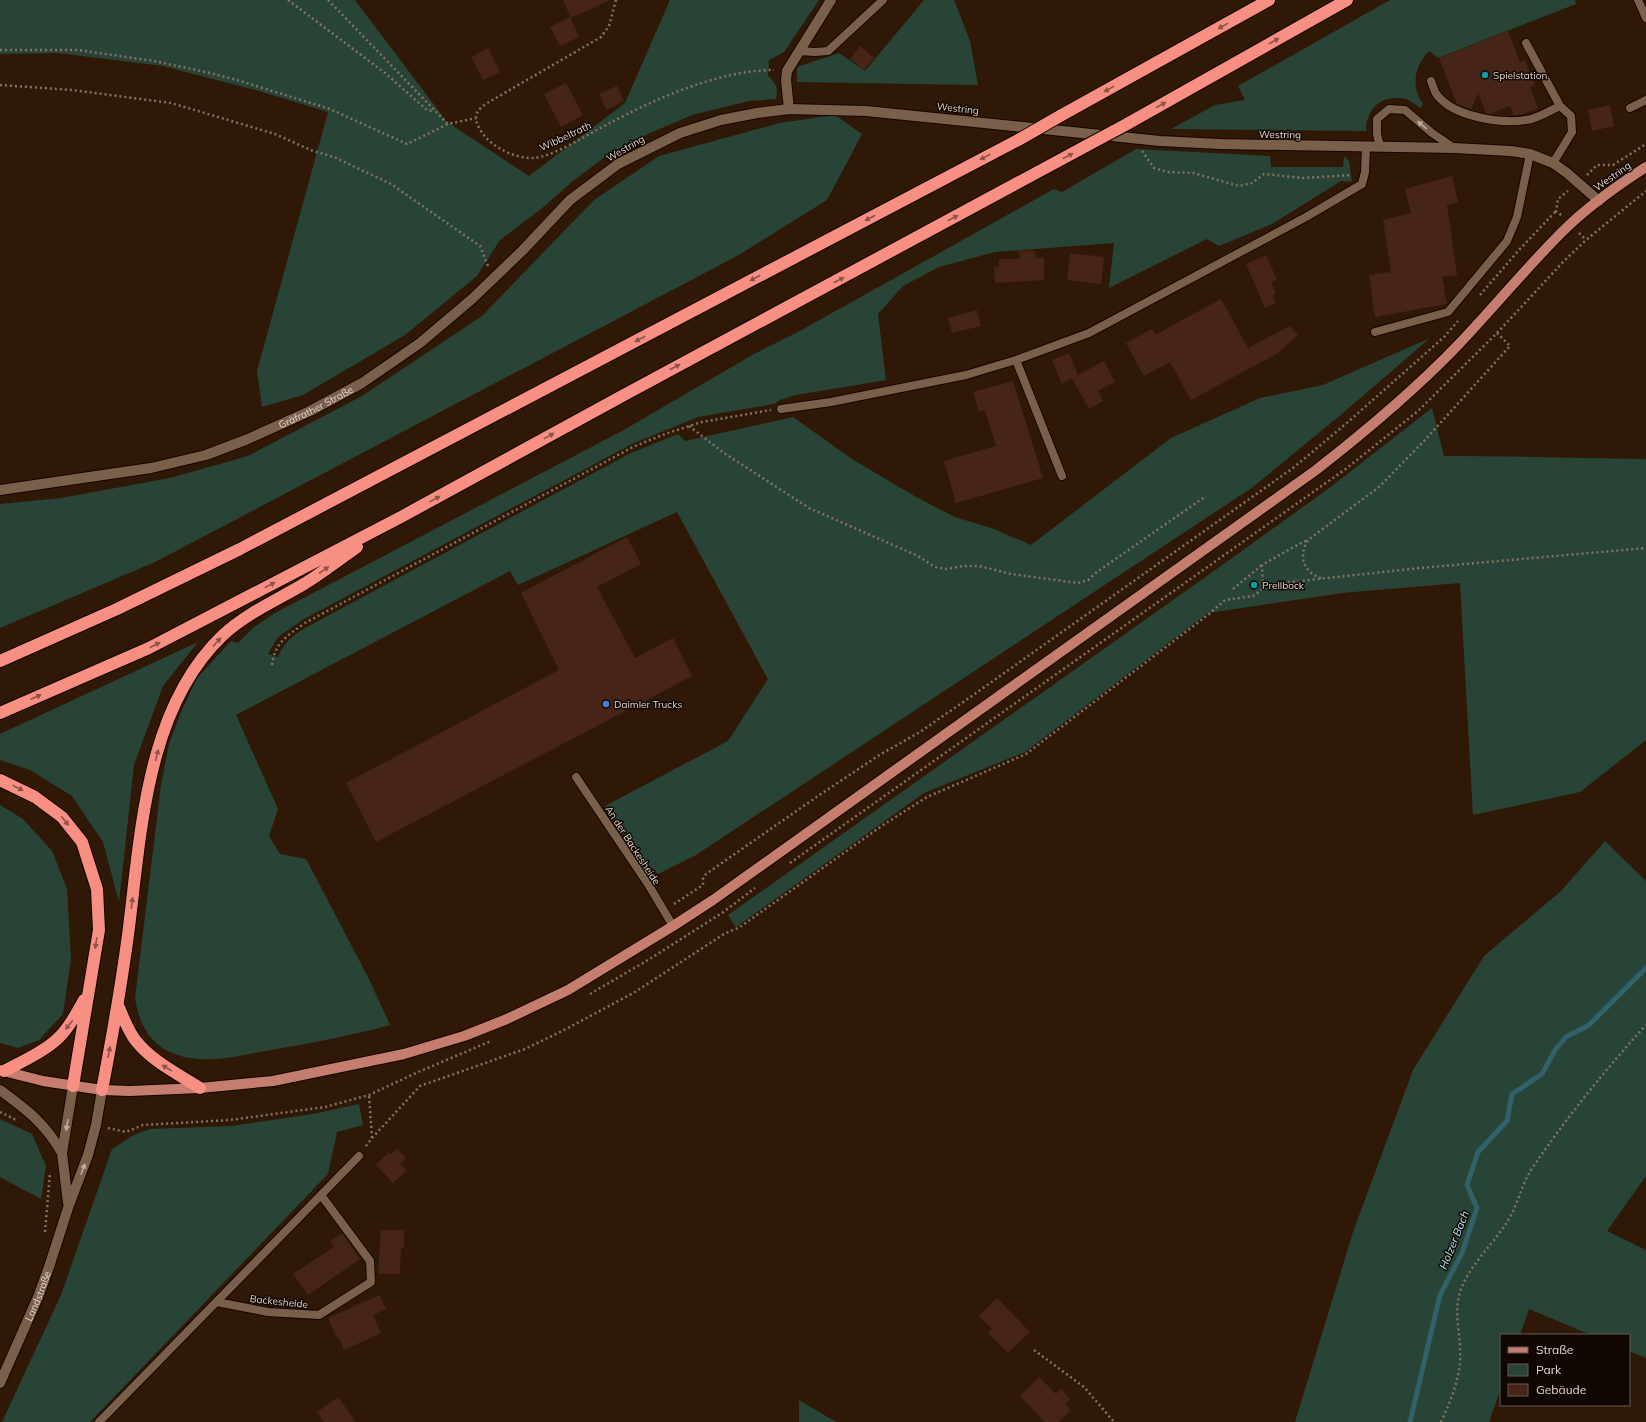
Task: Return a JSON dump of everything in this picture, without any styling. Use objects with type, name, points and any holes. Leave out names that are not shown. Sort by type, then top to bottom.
[{"type":"highway","points":[[0,661],[117,609],[240,549],[1020,139],[1269,0]]},
{"type":"highway","points":[[0,713],[149,648],[401,518],[624,395],[1127,124],[1347,0]]},
{"type":"highway","points":[[102,1090],[118,1005],[147,793],[160,743],[176,701],[197,664],[223,635],[252,613],[306,583],[401,518]]},
{"type":"highway","points":[[0,780],[35,797],[62,816],[82,842],[97,889],[98,930],[73,1086]]},
{"type":"highway","points":[[2,1071],[33,1056],[56,1040],[72,1021],[89,992]]},
{"type":"highway","points":[[118,1005],[128,1029],[136,1041],[161,1065],[200,1088]]},
{"type":"main road","name":"Westring","points":[[1599,201],[1646,167]]},
{"type":"main road","points":[[2,1071],[43,1081],[102,1090],[130,1091],[200,1088],[273,1081],[404,1054],[464,1036],[507,1019],[568,990],[713,900],[1316,470],[1372,427],[1458,344],[1563,232],[1599,201]]},
{"type":"street","points":[[789,109],[786,80],[787,71],[831,0]]},
{"type":"street","name":"Westring","points":[[570,200],[618,164],[680,133],[721,120],[757,112],[789,109],[902,114],[1135,138],[1220,144],[1454,148],[1511,151],[1530,154],[1553,163],[1567,173],[1599,201]]},
{"type":"street","name":"Gräfrather Straße","points":[[0,490],[151,468],[206,455],[248,439],[310,411],[362,383],[420,343],[472,299],[522,251],[570,200]]},
{"type":"street","name":"Landstraße","points":[[68,1205],[62,1153],[73,1086]]},
{"type":"street","points":[[0,1090],[32,1114],[41,1123],[62,1153]]},
{"type":"street","name":"Landstraße","points":[[0,1383],[41,1289],[68,1205],[88,1155],[96,1124],[102,1090]]},
{"type":"lane","points":[[799,50],[815,52],[828,50],[883,0]]},
{"type":"lane","points":[[1638,0],[1646,18]]},
{"type":"lane","points":[[1526,43],[1560,106],[1571,116],[1572,132],[1553,163]]},
{"type":"lane","points":[[1431,81],[1437,95],[1446,103],[1480,118],[1508,122],[1528,120],[1560,106]]},
{"type":"lane","points":[[1630,108],[1646,100]]},
{"type":"lane","points":[[1380,147],[1377,134],[1378,119],[1389,109],[1405,110],[1432,133],[1454,148]]},
{"type":"lane","points":[[781,408],[832,402],[966,375],[1016,360],[1089,333],[1306,217],[1362,184],[1365,172],[1366,147]]},
{"type":"lane","points":[[1375,332],[1448,312],[1507,241],[1517,217],[1530,154]]},
{"type":"lane","points":[[1016,360],[1062,476]]},
{"type":"lane","name":"An der Backesheide","points":[[576,777],[673,926]]},
{"type":"lane","points":[[100,1422],[359,1156]]},
{"type":"lane","name":"Backesheide","points":[[217,1302],[268,1312],[319,1315],[371,1282],[370,1260],[320,1195]]},
{"type":"path","points":[[288,0],[385,73],[427,110],[433,111]]},
{"type":"path","points":[[328,0],[433,111],[448,124]]},
{"type":"path","points":[[0,50],[78,50],[154,62],[210,73],[330,109],[407,144],[448,124],[476,118],[478,111],[484,105],[601,37],[609,26],[616,0]]},
{"type":"path","name":"Wibbeltrath","points":[[476,118],[483,133],[503,150],[520,157],[540,157],[558,150],[627,114],[681,90],[741,74],[773,70],[787,71]]},
{"type":"path","points":[[0,85],[72,90],[171,103],[275,134],[313,151],[334,157],[391,184],[480,246],[492,279]]},
{"type":"path","points":[[1135,138],[1144,157],[1154,168],[1167,172],[1193,173],[1239,186],[1252,183],[1264,174],[1302,178],[1348,176],[1365,172]]},
{"type":"path","points":[[1597,166],[1613,165],[1646,144]]},
{"type":"path","points":[[790,864],[1347,468],[1418,411],[1497,333],[1564,260],[1646,191]]},
{"type":"path","points":[[1479,296],[1519,250],[1556,211]]},
{"type":"path","points":[[483,272],[493,261]]},
{"type":"path","points":[[663,911],[703,885],[703,879],[706,874],[881,754],[920,732],[1293,468],[1348,422],[1444,337],[1459,320]]},
{"type":"path","points":[[1233,589],[1262,565],[1308,540],[1379,487],[1424,441],[1510,346],[1497,333]]},
{"type":"path","points":[[272,665],[274,653],[282,640],[305,623],[633,447],[702,422],[781,408]]},
{"type":"path","points":[[689,426],[724,453],[809,508],[918,556],[935,567],[946,569],[963,566],[979,566],[1011,574],[1078,583],[1088,580],[1097,572],[1206,496]]},
{"type":"path","points":[[1308,540],[1303,552],[1303,562],[1312,574],[1323,579]]},
{"type":"path","points":[[1263,585],[1646,548]]},
{"type":"path","points":[[359,1156],[372,1138],[420,1086],[526,1049],[621,999],[684,962],[724,934],[740,927],[883,825],[926,797],[1026,754],[1209,614],[1225,600],[1253,596],[1263,589],[1262,565]]},
{"type":"path","points":[[588,995],[641,964],[722,913],[757,886]]},
{"type":"path","points":[[1441,1422],[1454,1393],[1460,1362],[1457,1311],[1459,1295],[1466,1277],[1508,1221],[1532,1168],[1549,1143],[1608,1067],[1646,1025]]},
{"type":"path","points":[[96,1124],[126,1132],[143,1125],[230,1120],[325,1107],[369,1095],[416,1073],[492,1041]]},
{"type":"path","points":[[369,1095],[372,1138]]},
{"type":"path","points":[[46,1239],[45,1232],[50,1169]]},
{"type":"path","points":[[1034,1350],[1084,1387],[1114,1422]]},
{"type":"green space","points":[[0,0],[355,0],[447,122],[529,176],[625,103],[670,0],[819,0],[784,52],[769,60],[768,76],[776,86],[776,99],[749,101],[692,115],[648,134],[610,153],[500,240],[477,276],[405,335],[303,395],[262,407],[257,371],[328,112],[259,91],[163,66],[58,53],[0,54]]},
{"type":"green space","points":[[924,0],[954,0],[970,41],[978,85],[797,82],[797,67],[839,53],[865,71]]},
{"type":"green space","points":[[1390,0],[1575,0],[1576,4],[1438,58],[1429,51],[1420,63],[1416,76],[1416,90],[1423,104],[1420,108],[1404,98],[1390,98],[1384,100],[1378,103],[1371,112],[1368,118],[1366,131],[1171,129],[1215,105],[1245,100],[1238,86]]},
{"type":"green space","points":[[835,115],[862,134],[827,200],[737,256],[155,562],[0,628],[0,504],[61,498],[170,478],[248,456],[362,396],[482,316],[594,200],[659,156],[780,123]]},
{"type":"green space","points":[[1136,149],[1270,156],[1271,167],[1343,167],[1344,156],[1349,161],[1352,182],[1341,181],[1272,224],[1219,246],[1207,239],[1109,288],[1114,243],[995,252],[939,267],[903,286],[878,314],[886,380],[796,395],[780,400],[774,404],[698,417],[632,444],[304,619],[278,637],[268,654],[278,657],[289,640],[305,628],[631,453],[678,434],[685,441],[793,417],[852,459],[916,497],[955,517],[994,529],[1031,545],[1171,438],[1260,398],[1323,385],[1430,338],[1343,413],[1253,487],[696,855],[658,874],[637,854],[605,806],[728,741],[768,679],[677,512],[518,585],[510,571],[236,715],[278,809],[269,836],[280,854],[306,859],[369,979],[390,1025],[313,1043],[232,1057],[208,1059],[197,1059],[175,1054],[166,1050],[152,1039],[139,1016],[135,998],[161,785],[169,744],[181,712],[197,678],[231,641],[238,643],[253,628],[275,613],[622,431],[754,354],[798,332],[1054,189],[1062,192]]},
{"type":"green space","points":[[1432,408],[1444,456],[1646,459],[1646,740],[1580,792],[1473,815],[1460,583],[1342,593],[1208,613],[1025,752],[924,793],[736,927],[728,915],[1328,489]]},
{"type":"green space","points":[[198,642],[163,686],[134,765],[119,902],[103,842],[72,796],[30,770],[0,760],[0,734]]},
{"type":"green space","points":[[0,805],[23,819],[52,851],[67,889],[71,959],[63,1014],[39,1040],[18,1048],[0,1043]]},
{"type":"green space","points":[[1605,841],[1646,881],[1646,1176],[1607,1231],[1646,1250],[1646,1358],[1630,1351],[1630,1334],[1589,1334],[1529,1309],[1520,1334],[1500,1334],[1500,1391],[1489,1422],[1295,1422],[1353,1232],[1413,1070],[1484,956],[1561,891]]},
{"type":"green space","points":[[359,1104],[363,1125],[337,1132],[328,1174],[90,1422],[2,1422],[61,1295],[112,1149],[134,1135],[150,1129],[231,1126],[313,1114]]},
{"type":"green space","points":[[0,1119],[32,1134],[46,1166],[41,1199],[0,1177]]},
{"type":"green space","points":[[799,1400],[836,1422],[799,1422]]},
{"type":"building","points":[[563,0],[610,0],[571,18]]},
{"type":"building","points":[[570,17],[579,37],[560,46],[550,27]]},
{"type":"building","name":"Spielstation","points":[[1508,31],[1520,62],[1525,60],[1535,85],[1530,87],[1538,108],[1521,115],[1514,115],[1510,106],[1490,114],[1486,113],[1478,93],[1471,109],[1457,104],[1439,58]]},
{"type":"building","points":[[860,46],[874,58],[864,70],[850,59]]},
{"type":"building","points":[[488,48],[500,72],[483,80],[471,57]]},
{"type":"building","points":[[566,83],[583,115],[561,127],[544,94]]},
{"type":"building","points":[[617,86],[624,101],[607,110],[599,94]]},
{"type":"building","points":[[1610,105],[1614,126],[1592,131],[1588,110]]},
{"type":"building","points":[[1452,176],[1458,202],[1447,205],[1457,275],[1442,277],[1447,304],[1375,317],[1369,275],[1391,272],[1383,220],[1411,213],[1405,189]]},
{"type":"building","points":[[1019,251],[1035,251],[1036,258],[1044,258],[1044,280],[995,283],[994,267],[999,267],[999,259],[1020,259]]},
{"type":"building","points":[[1070,253],[1104,257],[1101,284],[1067,280]]},
{"type":"building","points":[[1266,255],[1277,280],[1271,282],[1276,294],[1273,295],[1276,303],[1265,308],[1246,264]]},
{"type":"building","points":[[1221,299],[1248,348],[1290,326],[1298,335],[1278,353],[1191,400],[1170,362],[1144,376],[1126,343],[1152,329],[1155,335]]},
{"type":"building","points":[[977,310],[981,326],[952,333],[948,318]]},
{"type":"building","points":[[1069,353],[1078,375],[1104,361],[1115,382],[1098,391],[1103,401],[1089,409],[1072,378],[1062,384],[1052,360]]},
{"type":"building","points":[[1013,381],[1043,478],[956,503],[944,461],[996,446],[985,410],[979,412],[973,392]]},
{"type":"building","points":[[627,537],[641,564],[597,587],[635,658],[673,638],[692,676],[376,842],[346,783],[559,670],[521,593]]},
{"type":"building","points":[[397,1149],[406,1158],[400,1164],[407,1170],[393,1183],[376,1165],[389,1152],[391,1154]]},
{"type":"building","points":[[381,1230],[404,1230],[404,1248],[401,1247],[400,1274],[378,1274]]},
{"type":"building","points":[[342,1233],[360,1259],[308,1295],[293,1274],[334,1247],[330,1241]]},
{"type":"building","points":[[380,1295],[386,1309],[373,1315],[381,1333],[344,1350],[328,1318]]},
{"type":"building","points":[[997,1298],[1030,1332],[1008,1353],[988,1333],[992,1329],[979,1316]]},
{"type":"building","points":[[1039,1377],[1056,1394],[1061,1389],[1070,1399],[1065,1404],[1071,1410],[1058,1422],[1045,1422],[1020,1396]]},
{"type":"building","points":[[338,1397],[355,1422],[324,1422],[317,1412]]},
{"type":"waterway","name":"Holzer Bach","points":[[1410,1422],[1440,1295],[1462,1253],[1477,1208],[1467,1185],[1478,1152],[1507,1121],[1512,1094],[1542,1074],[1555,1050],[1566,1037],[1589,1025],[1646,968]]},
{"type":"place","name":"Spielstation","points":[[1485,75]]},
{"type":"place","name":"Prellbock","points":[[1254,585]]},
{"type":"place","name":"Daimler Trucks","points":[[606,704]]}]
